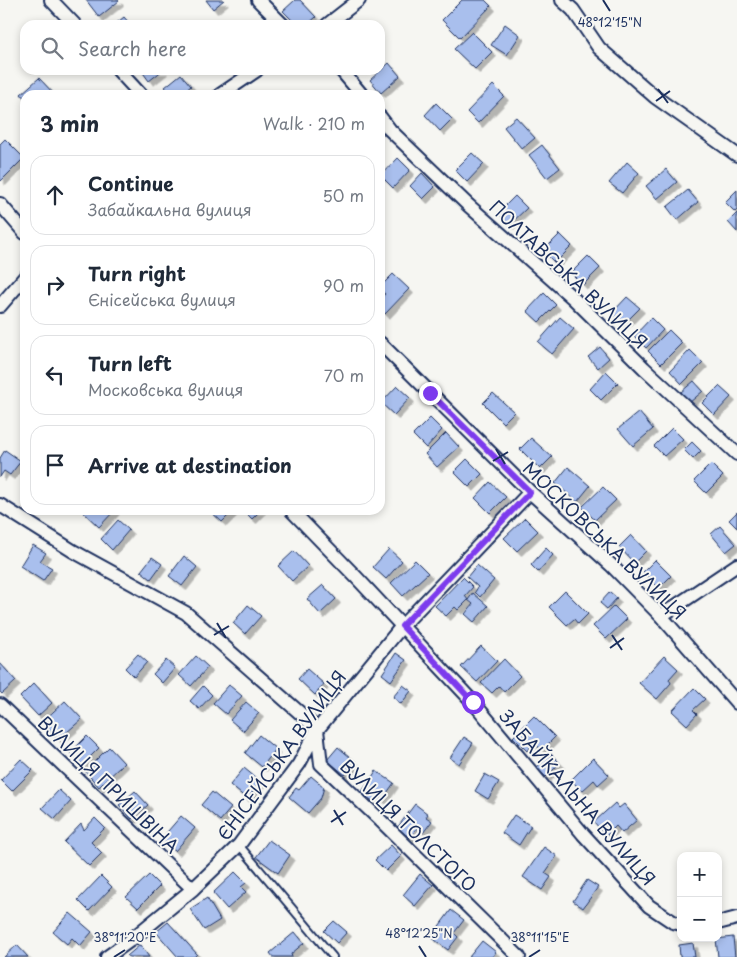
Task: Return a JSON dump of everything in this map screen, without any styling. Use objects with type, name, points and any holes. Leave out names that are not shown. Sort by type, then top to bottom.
[{"type":"street","points":[[51,0],[70,20]]},
{"type":"street","points":[[258,0],[278,20]]},
{"type":"street","points":[[333,20],[359,0]]},
{"type":"street","points":[[562,0],[573,10],[599,48],[655,97],[737,155]]},
{"type":"street","points":[[123,75],[136,90]]},
{"type":"street","points":[[228,90],[250,75]]},
{"type":"street","points":[[345,75],[358,90]]},
{"type":"street","name":"ПОЛТАВСЬКА ВУЛИЦЯ","points":[[385,124],[468,205],[574,299],[644,368],[737,454]]},
{"type":"street","points":[[0,204],[20,227]]},
{"type":"street","points":[[0,306],[20,283]]},
{"type":"street","name":"МОСКОВСЬКА ВУЛИЦЯ","points":[[385,348],[530,492],[611,565],[661,616],[737,704]]},
{"type":"street","name":"ЄНІСЕЙСЬКА ВУЛИЦЯ","points":[[112,956],[193,889],[239,845],[299,764],[317,730],[402,626],[530,492]]},
{"type":"street","points":[[0,504],[73,551],[186,613],[317,730]]},
{"type":"street","name":"ЗАБАЙКАЛЬНА ВУЛИЦЯ","points":[[296,515],[473,702],[583,834],[649,906],[677,923]]},
{"type":"street","points":[[661,616],[737,564]]},
{"type":"street","name":"ВУЛИЦЯ ПРИШВІНА","points":[[0,705],[193,889]]},
{"type":"street","name":"ВУЛИЦЯ ТОЛСТОГО","points":[[317,730],[321,764],[519,957]]},
{"type":"street","points":[[722,922],[737,918]]},
{"type":"lane","points":[[239,845],[333,957]]},
{"type":"building","points":[[86,0],[118,0],[119,1],[99,17]]},
{"type":"building","points":[[206,0],[224,0],[213,9]]},
{"type":"building","points":[[295,0],[300,0],[316,17],[313,20],[292,20],[283,11]]},
{"type":"building","points":[[462,0],[485,0],[491,6],[460,38],[442,20]]},
{"type":"building","points":[[505,24],[520,35],[507,55],[491,45]]},
{"type":"building","points":[[472,32],[492,52],[475,69],[454,49]]},
{"type":"building","points":[[389,63],[400,76],[384,90],[378,90],[370,80],[376,75],[385,75],[385,67]]},
{"type":"building","points":[[145,75],[157,75],[149,81]]},
{"type":"building","points":[[180,75],[191,86],[186,90],[167,90],[165,87]]},
{"type":"building","points":[[39,78],[50,90],[26,90]]},
{"type":"building","points":[[493,85],[504,96],[478,123],[467,112]]},
{"type":"building","points":[[436,103],[452,119],[440,131],[425,115]]},
{"type":"building","points":[[516,117],[535,138],[522,149],[504,127]]},
{"type":"building","points":[[5,139],[20,154],[20,162],[1,181],[0,179],[0,144]]},
{"type":"building","points":[[542,145],[560,168],[547,178],[529,155]]},
{"type":"building","points":[[472,153],[484,164],[467,182],[455,170]]},
{"type":"building","points":[[398,158],[410,170],[393,188],[385,180],[385,172]]},
{"type":"building","points":[[627,162],[639,173],[622,193],[609,183]]},
{"type":"building","points":[[666,169],[677,182],[657,199],[646,186]]},
{"type":"building","points":[[422,173],[435,187],[423,199],[410,186]]},
{"type":"building","points":[[688,190],[698,202],[677,220],[667,207]]},
{"type":"building","points":[[737,190],[737,210],[735,212],[725,202]]},
{"type":"building","points":[[515,196],[527,208],[509,225],[498,213]]},
{"type":"building","points":[[737,213],[737,232],[728,222]]},
{"type":"building","points":[[560,234],[572,246],[555,263],[543,251]]},
{"type":"building","points":[[588,256],[600,268],[583,285],[571,273]]},
{"type":"building","points":[[393,274],[409,289],[385,314],[385,294],[385,282]]},
{"type":"building","points":[[544,293],[556,305],[539,322],[527,311]]},
{"type":"building","points":[[627,297],[640,308],[622,326],[611,314]]},
{"type":"building","points":[[560,317],[574,329],[552,354],[538,342]]},
{"type":"building","points":[[651,318],[663,330],[646,348],[634,336]]},
{"type":"building","points":[[669,330],[682,343],[661,364],[648,351]]},
{"type":"building","points":[[600,347],[609,358],[598,368],[588,357]]},
{"type":"building","points":[[690,350],[703,363],[682,384],[670,371]]},
{"type":"building","points":[[606,371],[618,383],[601,400],[590,389]]},
{"type":"building","points":[[694,381],[703,391],[689,403],[681,392]]},
{"type":"building","points":[[397,386],[410,398],[394,415],[385,407],[385,399]]},
{"type":"building","points":[[719,386],[731,397],[714,415],[702,403]]},
{"type":"building","points":[[493,393],[514,412],[503,423],[483,403]]},
{"type":"building","points":[[639,412],[653,429],[633,446],[618,429]]},
{"type":"building","points":[[430,418],[442,430],[426,448],[413,435]]},
{"type":"building","points":[[672,428],[683,439],[664,456],[654,446]]},
{"type":"building","points":[[446,433],[459,447],[437,467],[425,454]]},
{"type":"building","points":[[531,438],[552,457],[540,469],[520,449]]},
{"type":"building","points":[[692,442],[701,451],[693,459],[684,450]]},
{"type":"building","points":[[5,450],[20,460],[20,462],[10,475],[4,471],[0,477],[0,458]]},
{"type":"building","points":[[467,459],[482,474],[469,487],[454,472]]},
{"type":"building","points":[[711,464],[723,476],[706,493],[694,481]]},
{"type":"building","points":[[568,467],[590,486],[577,502],[555,483]]},
{"type":"building","points":[[490,482],[506,497],[490,513],[475,498]]},
{"type":"building","points":[[603,487],[616,500],[595,520],[582,507]]},
{"type":"building","points":[[737,512],[737,528],[729,520]]},
{"type":"building","points":[[86,515],[110,515],[99,527]]},
{"type":"building","points":[[214,515],[229,515],[222,522]]},
{"type":"building","points":[[248,515],[256,515],[252,519]]},
{"type":"building","points":[[525,518],[538,531],[517,551],[504,538]]},
{"type":"building","points":[[118,520],[129,530],[112,550],[101,539]]},
{"type":"building","points":[[720,526],[736,544],[726,552],[711,534]]},
{"type":"building","points":[[631,535],[646,551],[634,563],[619,547]]},
{"type":"building","points":[[33,545],[46,553],[40,561],[52,568],[43,581],[20,566]]},
{"type":"building","points":[[546,548],[553,555],[538,572],[531,565]]},
{"type":"building","points":[[389,549],[402,561],[386,579],[373,567]]},
{"type":"building","points":[[294,551],[308,566],[292,581],[278,566]]},
{"type":"building","points":[[184,556],[197,567],[182,586],[169,576]]},
{"type":"building","points":[[152,557],[162,564],[151,579],[141,571]]},
{"type":"building","points":[[415,560],[428,573],[403,596],[391,583]]},
{"type":"building","points":[[655,560],[671,576],[659,588],[643,572]]},
{"type":"building","points":[[477,565],[494,580],[480,597],[475,592],[478,587],[467,577]]},
{"type":"building","points":[[463,577],[473,587],[465,596],[468,600],[458,610],[455,607],[446,616],[435,606]]},
{"type":"building","points":[[323,585],[336,599],[320,614],[307,599]]},
{"type":"building","points":[[565,591],[588,614],[578,624],[574,619],[567,625],[549,607]]},
{"type":"building","points":[[610,592],[617,598],[607,609],[600,603]]},
{"type":"building","points":[[473,593],[488,606],[474,622],[465,614],[473,604],[468,600]]},
{"type":"building","points":[[248,605],[261,616],[245,634],[233,623]]},
{"type":"building","points":[[614,606],[627,619],[606,639],[593,626]]},
{"type":"building","points":[[481,646],[497,661],[477,682],[461,667]]},
{"type":"building","points":[[396,653],[406,660],[391,681],[382,674]]},
{"type":"building","points":[[138,654],[147,662],[134,677],[125,668]]},
{"type":"building","points":[[196,656],[208,667],[191,686],[179,675]]},
{"type":"building","points":[[664,656],[678,669],[669,679],[671,683],[657,699],[639,683]]},
{"type":"building","points":[[504,659],[520,676],[504,692],[499,686],[492,693],[481,683]]},
{"type":"building","points":[[166,660],[175,668],[162,683],[153,674]]},
{"type":"building","points":[[0,663],[16,681],[2,694],[0,692]]},
{"type":"building","points":[[307,669],[324,684],[315,695],[298,679]]},
{"type":"building","points":[[34,683],[52,703],[38,716],[20,697]]},
{"type":"building","points":[[229,685],[242,696],[226,714],[213,703]]},
{"type":"building","points":[[403,685],[411,691],[401,704],[393,697]]},
{"type":"building","points":[[203,686],[212,695],[199,709],[190,701]]},
{"type":"building","points":[[694,688],[705,699],[693,710],[697,714],[687,725],[672,711]]},
{"type":"building","points":[[65,701],[82,719],[58,740],[42,722]]},
{"type":"building","points":[[246,702],[259,713],[243,731],[230,720]]},
{"type":"building","points":[[534,716],[555,737],[542,750],[534,743],[527,751],[513,737]]},
{"type":"building","points":[[259,735],[276,749],[262,767],[245,753]]},
{"type":"building","points":[[87,736],[99,748],[82,765],[70,753]]},
{"type":"building","points":[[464,737],[473,743],[459,764],[450,758]]},
{"type":"building","points":[[109,747],[124,763],[99,787],[85,771]]},
{"type":"building","points":[[338,747],[356,762],[345,775],[327,760]]},
{"type":"building","points":[[551,754],[560,763],[546,777],[536,768]]},
{"type":"building","points":[[593,758],[609,775],[598,785],[594,780],[582,791],[571,780]]},
{"type":"building","points":[[21,759],[33,770],[12,791],[1,780]]},
{"type":"building","points":[[244,768],[261,782],[247,799],[230,785]]},
{"type":"building","points":[[376,771],[394,783],[382,800],[378,797],[374,802],[361,793]]},
{"type":"building","points":[[485,774],[499,782],[488,799],[475,791]]},
{"type":"building","points":[[311,776],[324,787],[321,798],[308,813],[289,797],[296,788],[299,790]]},
{"type":"building","points":[[59,790],[71,801],[55,819],[42,808]]},
{"type":"building","points":[[135,791],[148,805],[132,819],[119,805]]},
{"type":"building","points":[[212,792],[231,808],[220,821],[201,805]]},
{"type":"building","points":[[615,803],[619,808],[624,804],[637,820],[622,833],[616,826],[606,836],[594,822]]},
{"type":"building","points":[[415,804],[428,814],[426,817],[432,821],[423,833],[417,828],[410,838],[397,828]]},
{"type":"building","points":[[514,815],[531,826],[519,845],[502,833]]},
{"type":"building","points":[[181,816],[195,828],[175,851],[161,839]]},
{"type":"building","points":[[95,818],[105,828],[91,842],[102,853],[89,866],[64,842],[81,824],[84,830]]},
{"type":"building","points":[[269,840],[290,855],[278,873],[256,857]]},
{"type":"building","points":[[391,845],[401,856],[386,871],[375,860]]},
{"type":"building","points":[[544,847],[557,856],[545,873],[551,877],[542,890],[523,877]]},
{"type":"building","points":[[235,872],[246,883],[241,887],[246,892],[227,909],[213,893]]},
{"type":"building","points":[[420,874],[433,885],[415,906],[403,895]]},
{"type":"building","points":[[149,875],[160,886],[138,908],[126,897]]},
{"type":"building","points":[[101,876],[112,887],[89,911],[78,900]]},
{"type":"building","points":[[587,880],[598,887],[583,908],[573,901]]},
{"type":"building","points":[[207,898],[220,920],[204,930],[190,909]]},
{"type":"building","points":[[451,910],[464,920],[454,933],[458,937],[448,950],[431,937]]},
{"type":"building","points":[[70,913],[92,932],[80,946],[72,938],[67,944],[53,932]]},
{"type":"building","points":[[334,921],[347,932],[337,943],[324,931]]},
{"type":"building","points":[[168,922],[197,954],[194,957],[178,957],[156,932]]},
{"type":"building","points":[[295,932],[304,943],[291,954],[292,957],[273,957],[270,953]]},
{"type":"building","points":[[733,937],[735,957],[718,957],[716,942],[722,942],[722,938]]},
{"type":"building","points":[[482,941],[496,952],[492,957],[469,957]]},
{"type":"building","points":[[693,943],[695,957],[680,957],[679,945]]},
{"type":"building","points":[[17,945],[28,957],[4,957]]},
{"type":"building","points":[[140,945],[149,957],[127,956]]},
{"type":"route","points":[[430,393],[530,492],[402,626],[473,702]]}]
